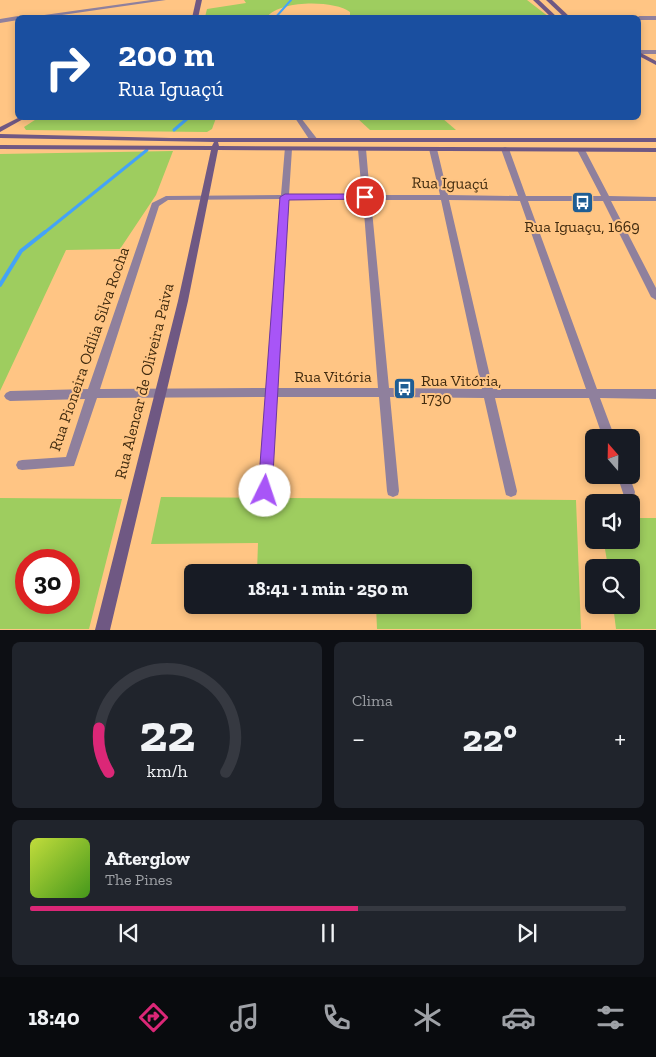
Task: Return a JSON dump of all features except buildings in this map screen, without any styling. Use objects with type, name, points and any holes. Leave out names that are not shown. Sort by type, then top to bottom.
[{"type":"main road","points":[[195,15],[199,0]]},
{"type":"main road","points":[[536,0],[553,15]]},
{"type":"main road","points":[[549,0],[566,15]]},
{"type":"main road","points":[[641,54],[656,63]]},
{"type":"main road","points":[[641,63],[656,71]]},
{"type":"main road","points":[[0,130],[18,120]]},
{"type":"main road","points":[[0,136],[217,140],[656,140]]},
{"type":"main road","name":"Rua Alencar de Oliveira Paiva","points":[[102,630],[183,300],[217,140]]},
{"type":"main road","points":[[0,147],[505,149],[655,152]]},
{"type":"street","points":[[48,15],[163,0]]},
{"type":"street","points":[[0,21],[15,18]]},
{"type":"street","points":[[641,18],[656,18]]},
{"type":"street","points":[[641,53],[656,52]]},
{"type":"street","points":[[299,120],[314,140]]},
{"type":"street","points":[[265,491],[288,149]]},
{"type":"street","points":[[362,149],[393,491]]},
{"type":"street","points":[[433,149],[510,491]]},
{"type":"street","points":[[505,149],[606,429]]},
{"type":"street","points":[[581,150],[656,297]]},
{"type":"street","name":"Rua Iguaçú","points":[[155,205],[166,198],[204,197],[656,199]]},
{"type":"street","name":"Rua Pioneira Odília Silva Rocha","points":[[22,465],[70,462],[155,205]]},
{"type":"street","name":"Rua Vitória","points":[[10,396],[160,392],[656,394]]},
{"type":"street","points":[[626,484],[629,492]]},
{"type":"green space","points":[[244,0],[527,0],[546,15],[350,15],[350,12],[332,5],[307,4],[283,7],[269,15],[206,15],[207,9],[246,3]]},
{"type":"green space","points":[[35,120],[215,120],[212,129],[207,132],[26,130],[24,127]]},
{"type":"green space","points":[[359,120],[444,120],[456,130],[370,130]]},
{"type":"green space","points":[[173,151],[156,195],[120,249],[66,250],[0,391],[0,154]]},
{"type":"green space","points":[[161,497],[576,500],[581,629],[377,629],[376,614],[472,614],[472,564],[257,564],[258,543],[151,544]]},
{"type":"green space","points":[[0,498],[122,499],[89,629],[0,629]]},
{"type":"green space","points":[[640,518],[656,518],[656,629],[616,629],[614,614],[640,614],[640,559],[607,559],[605,549],[640,549]]},
{"type":"waterway","points":[[278,15],[291,0]]},
{"type":"waterway","points":[[174,130],[186,120]]},
{"type":"waterway","points":[[44,233],[147,150]]},
{"type":"waterway","points":[[0,285],[21,251],[45,232]]},
{"type":"place","name":"Rua Iguaçu, 1669","points":[[582,202]]},
{"type":"place","name":"Rua Vitória, 1730","points":[[405,389]]},
{"type":"route","points":[[265,491],[285,197],[365,197]]}]
